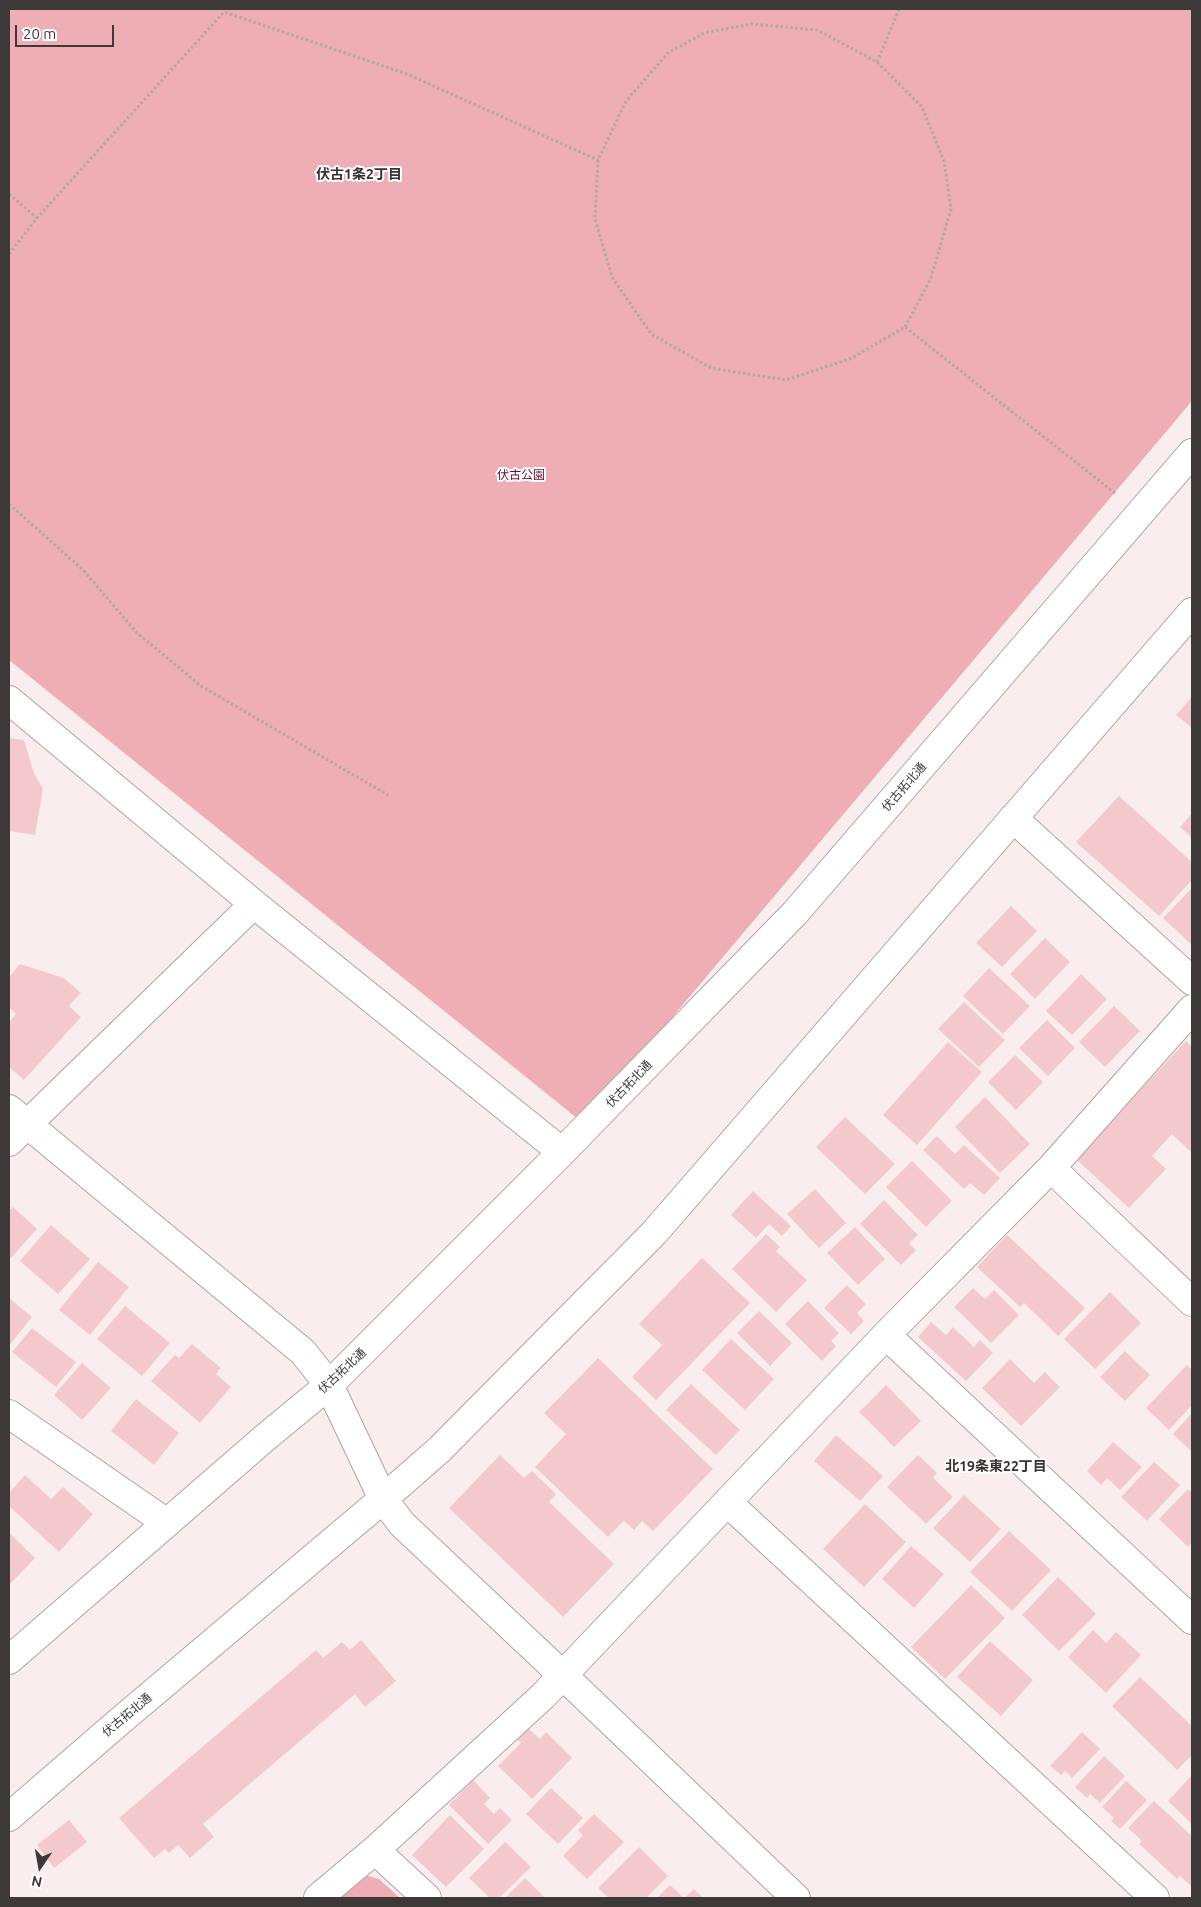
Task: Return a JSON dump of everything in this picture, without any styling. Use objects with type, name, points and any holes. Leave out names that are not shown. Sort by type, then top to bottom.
[{"type":"street","name":"伏古拓北通","points":[[9,1660],[267,1436],[329,1385],[562,1152],[795,913],[1192,453]]},
{"type":"street","name":"伏古拓北通","points":[[9,1818],[120,1720],[439,1450],[654,1233],[1192,612]]},
{"type":"street","points":[[9,700],[254,904],[562,1152]]},
{"type":"street","points":[[1013,818],[1192,981]]},
{"type":"street","points":[[254,904],[15,1125],[304,1352],[329,1385],[383,1499],[402,1524],[796,1898]]},
{"type":"street","points":[[318,1898],[375,1850],[543,1696],[886,1335],[1051,1168],[1192,1009]]},
{"type":"street","points":[[1051,1168],[1192,1302]]},
{"type":"street","points":[[886,1335],[1192,1620]]},
{"type":"street","points":[[9,1414],[167,1523]]},
{"type":"street","points":[[727,1502],[1156,1898]]},
{"type":"street","points":[[375,1850],[427,1898]]},
{"type":"path","points":[[877,62],[899,9]]},
{"type":"path","points":[[9,254],[37,218],[224,12],[407,74],[598,160]]},
{"type":"path","points":[[752,24],[817,30],[877,62],[922,107],[944,161],[952,209],[931,278],[905,327],[850,359],[786,380],[711,368],[651,334],[612,277],[595,219],[598,160],[626,101],[668,53],[704,33],[752,24]]},
{"type":"path","points":[[9,194],[37,218]]},
{"type":"path","points":[[905,327],[1119,496]]},
{"type":"path","points":[[9,504],[83,570],[137,633],[201,686],[388,795]]},
{"type":"green space","name":"伏古公園","points":[[9,9],[1192,9],[1192,401],[583,1123],[9,660]]},
{"type":"green space","points":[[361,1874],[379,1879],[400,1898],[334,1898]]},
{"type":"building","points":[[1192,697],[1192,728],[1176,715]]},
{"type":"building","points":[[9,738],[24,740],[34,773],[43,789],[35,835],[9,831]]},
{"type":"building","points":[[1119,796],[1192,862],[1192,880],[1159,916],[1076,842]]},
{"type":"building","points":[[1192,813],[1192,838],[1180,827]]},
{"type":"building","points":[[1192,888],[1192,945],[1163,918]]},
{"type":"building","points":[[1011,906],[1037,931],[1002,967],[976,943]]},
{"type":"building","points":[[1045,938],[1070,962],[1035,999],[1010,974]]},
{"type":"building","points":[[20,964],[64,978],[81,993],[69,1006],[81,1017],[24,1080],[9,1067],[9,1037],[11,1035],[9,1033],[9,1022],[16,1014],[9,1007],[9,977]]},
{"type":"building","points":[[989,968],[1030,1006],[1003,1034],[963,996]]},
{"type":"building","points":[[1081,974],[1107,999],[1072,1035],[1046,1011]]},
{"type":"building","points":[[964,1002],[1005,1040],[979,1067],[938,1029]]},
{"type":"building","points":[[1114,1006],[1140,1031],[1105,1067],[1079,1042]]},
{"type":"building","points":[[1047,1020],[1075,1048],[1048,1076],[1019,1048]]},
{"type":"building","points":[[1186,1041],[1192,1047],[1192,1153],[1172,1134],[1152,1156],[1166,1169],[1129,1208],[1076,1159]]},
{"type":"building","points":[[948,1042],[982,1072],[917,1145],[883,1115]]},
{"type":"building","points":[[1015,1055],[1043,1082],[1016,1110],[988,1082]]},
{"type":"building","points":[[985,1097],[1030,1144],[1000,1173],[955,1127]]},
{"type":"building","points":[[845,1117],[895,1164],[865,1194],[816,1147]]},
{"type":"building","points":[[937,1136],[955,1154],[964,1145],[1000,1178],[984,1195],[970,1183],[964,1189],[923,1150]]},
{"type":"building","points":[[912,1161],[952,1201],[926,1227],[886,1187]]},
{"type":"building","points":[[815,1189],[846,1223],[819,1248],[787,1214]]},
{"type":"building","points":[[753,1191],[791,1226],[782,1236],[769,1224],[756,1238],[731,1215]]},
{"type":"building","points":[[884,1200],[918,1235],[909,1243],[916,1250],[901,1265],[860,1224]]},
{"type":"building","points":[[13,1207],[37,1229],[9,1260],[9,1211]]},
{"type":"building","points":[[51,1225],[90,1259],[58,1294],[20,1261]]},
{"type":"building","points":[[855,1227],[885,1259],[858,1285],[827,1253]]},
{"type":"building","points":[[766,1234],[780,1247],[776,1251],[807,1280],[776,1312],[732,1269]]},
{"type":"building","points":[[1007,1235],[1085,1308],[1058,1336],[1024,1303],[1020,1307],[977,1267]]},
{"type":"building","points":[[702,1258],[750,1303],[656,1400],[632,1377],[662,1345],[639,1324]]},
{"type":"building","points":[[98,1262],[129,1287],[90,1335],[59,1310]]},
{"type":"building","points":[[847,1285],[866,1304],[857,1313],[864,1321],[851,1334],[824,1308]]},
{"type":"building","points":[[973,1288],[985,1299],[994,1290],[1019,1315],[991,1343],[954,1307]]},
{"type":"building","points":[[1110,1292],[1141,1323],[1095,1369],[1064,1339]]},
{"type":"building","points":[[9,1298],[32,1317],[9,1346]]},
{"type":"building","points":[[808,1301],[839,1333],[831,1341],[836,1346],[822,1361],[785,1324]]},
{"type":"building","points":[[125,1306],[170,1343],[142,1376],[97,1339]]},
{"type":"building","points":[[759,1311],[792,1343],[770,1366],[737,1333]]},
{"type":"building","points":[[931,1322],[946,1335],[953,1327],[974,1347],[980,1340],[993,1353],[966,1381],[918,1337]]},
{"type":"building","points":[[32,1328],[76,1362],[56,1387],[12,1352]]},
{"type":"building","points":[[731,1339],[774,1379],[745,1410],[702,1370]]},
{"type":"building","points":[[192,1344],[221,1368],[216,1374],[231,1387],[200,1423],[151,1381],[175,1355],[179,1358]]},
{"type":"building","points":[[1125,1351],[1150,1375],[1125,1401],[1100,1377]]},
{"type":"building","points":[[598,1358],[713,1469],[653,1531],[642,1521],[634,1530],[624,1521],[608,1537],[535,1467],[566,1434],[544,1413]]},
{"type":"building","points":[[1010,1359],[1034,1383],[1045,1372],[1060,1387],[1021,1426],[982,1388]]},
{"type":"building","points":[[82,1363],[111,1388],[82,1420],[54,1395]]},
{"type":"building","points":[[1187,1365],[1192,1370],[1192,1405],[1169,1430],[1146,1408]]},
{"type":"building","points":[[691,1384],[740,1430],[716,1455],[666,1410]]},
{"type":"building","points":[[886,1385],[921,1421],[894,1447],[859,1412]]},
{"type":"building","points":[[136,1399],[179,1433],[154,1465],[111,1431]]},
{"type":"building","points":[[1192,1413],[1192,1452],[1173,1434]]},
{"type":"building","points":[[836,1435],[883,1476],[860,1501],[814,1461]]},
{"type":"building","points":[[1113,1442],[1142,1467],[1120,1490],[1107,1478],[1101,1485],[1087,1471]]},
{"type":"building","points":[[500,1455],[524,1478],[532,1471],[556,1494],[549,1502],[614,1564],[563,1617],[449,1508]]},
{"type":"building","points":[[918,1455],[937,1473],[933,1478],[953,1497],[926,1524],[887,1487]]},
{"type":"building","points":[[1154,1462],[1180,1485],[1147,1521],[1121,1497]]},
{"type":"building","points":[[25,1475],[51,1499],[63,1487],[93,1514],[59,1552],[9,1506],[9,1493]]},
{"type":"building","points":[[1188,1489],[1192,1493],[1192,1542],[1188,1547],[1159,1519]]},
{"type":"building","points":[[964,1495],[1001,1529],[970,1562],[933,1528]]},
{"type":"building","points":[[865,1504],[906,1542],[864,1587],[823,1549]]},
{"type":"building","points":[[1009,1531],[1051,1570],[1012,1611],[970,1572]]},
{"type":"building","points":[[9,1533],[35,1558],[10,1584],[9,1583]]},
{"type":"building","points":[[911,1546],[944,1574],[914,1608],[882,1579]]},
{"type":"building","points":[[1058,1577],[1096,1614],[1059,1651],[1022,1615]]},
{"type":"building","points":[[971,1585],[1005,1618],[945,1679],[911,1647]]},
{"type":"building","points":[[1093,1630],[1106,1643],[1116,1632],[1141,1655],[1106,1693],[1068,1657]]},
{"type":"building","points":[[361,1640],[396,1681],[365,1707],[355,1694],[203,1824],[214,1837],[190,1858],[178,1845],[169,1853],[165,1849],[154,1858],[119,1818],[316,1650],[323,1658],[342,1642],[350,1650]]},
{"type":"building","points":[[990,1641],[1033,1680],[1001,1716],[957,1677]]},
{"type":"building","points":[[1140,1677],[1191,1725],[1192,1723],[1192,1755],[1177,1770],[1112,1706]]},
{"type":"building","points":[[527,1727],[540,1739],[546,1732],[572,1758],[532,1799],[498,1766],[521,1743],[516,1738]]},
{"type":"building","points":[[1082,1732],[1100,1749],[1072,1778],[1065,1771],[1061,1775],[1050,1766]]},
{"type":"building","points":[[1104,1756],[1125,1776],[1100,1803],[1090,1794],[1087,1798],[1075,1787]]},
{"type":"building","points":[[1192,1775],[1192,1824],[1168,1801]]},
{"type":"building","points":[[473,1780],[490,1798],[484,1804],[494,1814],[500,1808],[512,1820],[488,1844],[449,1805]]},
{"type":"building","points":[[1126,1781],[1147,1800],[1120,1829],[1111,1821],[1114,1818],[1102,1807]]},
{"type":"building","points":[[551,1788],[583,1818],[558,1844],[526,1814]]},
{"type":"building","points":[[1154,1801],[1192,1836],[1192,1887],[1180,1876],[1177,1879],[1139,1844],[1142,1841],[1128,1828]]},
{"type":"building","points":[[594,1814],[624,1842],[587,1879],[563,1856],[583,1835],[578,1830]]},
{"type":"building","points":[[450,1815],[484,1849],[446,1887],[412,1855]]},
{"type":"building","points":[[69,1820],[87,1842],[54,1868],[37,1845]]},
{"type":"building","points":[[505,1842],[531,1867],[499,1898],[490,1898],[469,1878]]},
{"type":"building","points":[[639,1847],[668,1876],[646,1898],[609,1898],[598,1888]]},
{"type":"building","points":[[525,1878],[545,1898],[505,1898]]},
{"type":"building","points":[[670,1885],[684,1898],[657,1898]]},
{"type":"building","points":[[694,1889],[703,1898],[684,1898]]},
{"type":"district","name":"伏古1条2丁目","points":[[359,174]]},
{"type":"district","name":"北19条東22丁目","points":[[996,1466]]}]
